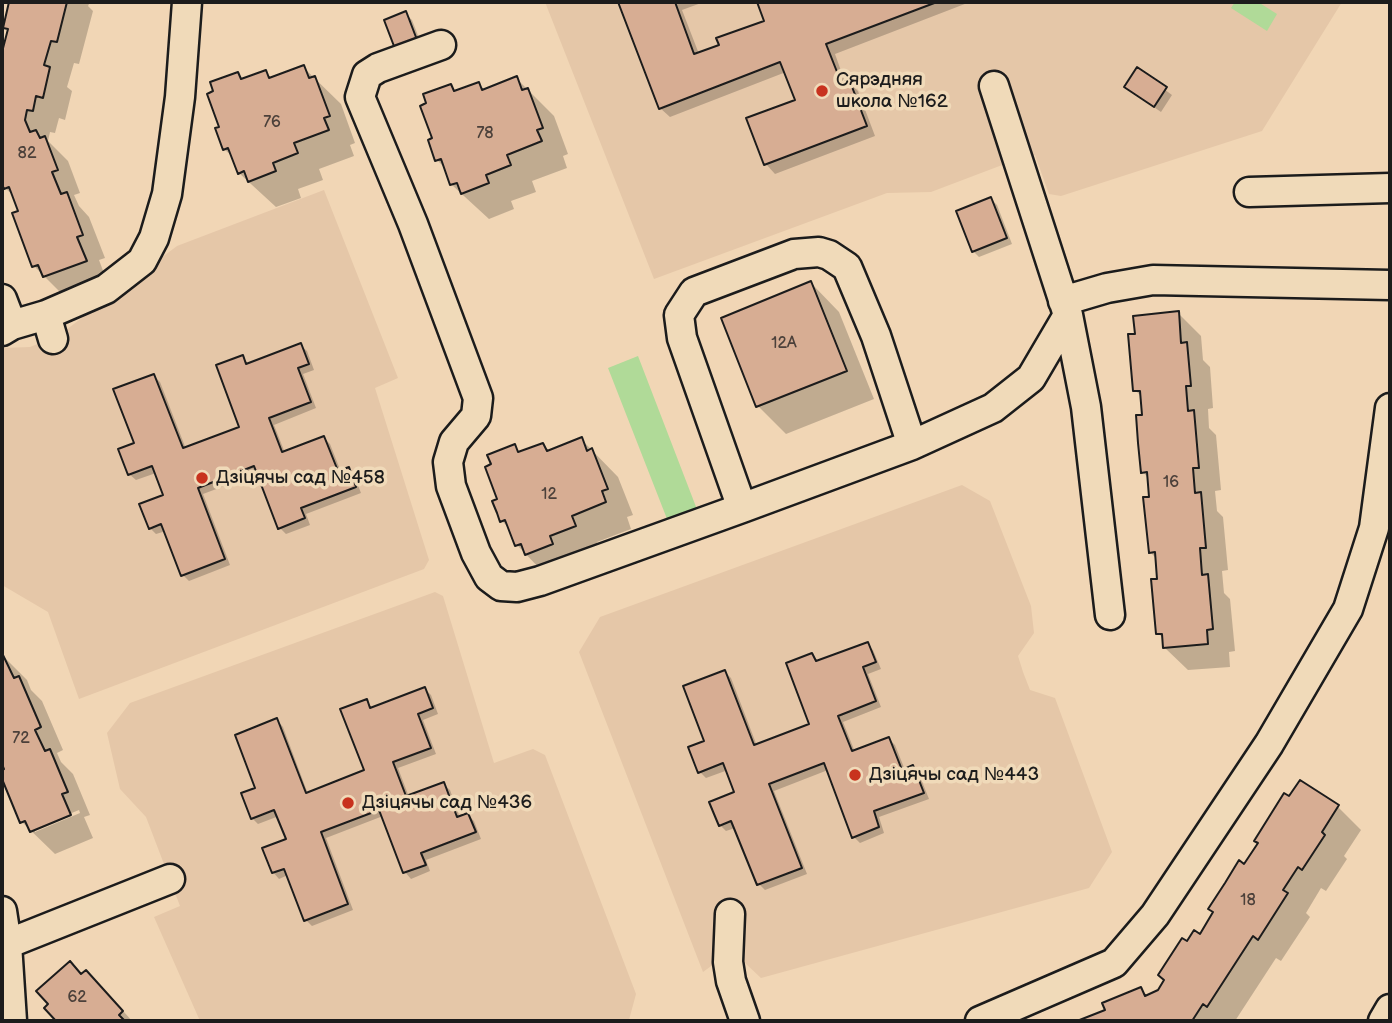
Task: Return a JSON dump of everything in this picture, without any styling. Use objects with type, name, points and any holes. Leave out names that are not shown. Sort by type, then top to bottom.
[{"type":"lane","points":[[5,318],[49,327],[142,261],[154,238],[167,194],[180,97],[187,2]]},
{"type":"lane","points":[[441,45],[378,68],[367,75],[360,97],[413,224],[478,398],[476,416],[454,442],[448,462],[452,486],[477,553],[489,577],[501,586],[517,587],[528,584],[742,508],[912,445],[993,408],[1031,378],[1066,308],[1107,288],[1153,280],[1390,285]]},
{"type":"lane","points":[[994,86],[1066,308],[1086,407],[1110,615]]},
{"type":"lane","points":[[1249,192],[1390,188]]},
{"type":"lane","points":[[742,508],[682,338],[679,315],[694,292],[794,254],[819,252],[847,267],[876,336],[912,445]]},
{"type":"lane","points":[[980,1021],[1114,963],[1155,915],[1269,744],[1348,609],[1374,528],[1390,408]]},
{"type":"lane","points":[[7,944],[170,879]]},
{"type":"lane","points":[[2,911],[12,1021]]},
{"type":"lane","points":[[730,914],[728,962],[731,981],[745,1021]]},
{"type":"lane","points":[[1382,1021],[1390,1009]]},
{"type":"shaded area","points":[[545,2],[1342,2],[1262,131],[1061,196],[1049,194],[1035,155],[1018,159],[931,192],[887,193],[654,279]]},
{"type":"shaded area","name":"Дзіцячы сад №458","points":[[324,190],[398,378],[375,388],[429,560],[424,569],[79,699],[48,612],[2,585],[2,348],[30,347],[58,336],[177,246]]},
{"type":"shaded area","name":"Дзіцячы сад №443","points":[[962,485],[990,501],[1031,606],[1034,633],[1018,656],[1023,672],[1030,690],[1055,698],[1112,852],[1089,888],[761,978],[745,963],[718,961],[703,972],[579,652],[600,617]]},
{"type":"shaded area","name":"Дзіцячы сад №436","points":[[435,592],[443,596],[494,763],[533,749],[545,755],[636,994],[629,1020],[200,1021],[154,917],[180,906],[146,817],[120,789],[107,733],[130,703]]},
{"type":"green space","points":[[1235,2],[1258,2],[1277,14],[1267,31],[1231,8]]},
{"type":"green space","points":[[638,356],[698,512],[669,524],[608,368]]},
{"type":"building","points":[[9,2],[67,2],[57,42],[51,41],[44,65],[50,67],[43,98],[36,96],[33,111],[27,110],[25,120],[30,132],[36,130],[40,138],[45,136],[58,170],[52,172],[61,194],[67,192],[83,235],[77,237],[87,261],[43,277],[38,265],[32,267],[12,213],[18,211],[9,187],[4,189],[2,184],[2,52],[8,29],[3,28]]},
{"type":"building","name":"Сярэдняя школа №162","points":[[618,2],[675,2],[694,54],[719,45],[716,38],[764,21],[757,2],[937,2],[826,44],[841,82],[849,79],[867,126],[764,165],[746,118],[795,100],[780,62],[659,109]]},
{"type":"building","points":[[406,11],[419,45],[397,54],[384,20]]},
{"type":"building","points":[[304,65],[309,78],[315,76],[330,116],[324,118],[329,130],[294,143],[298,153],[273,163],[276,171],[248,182],[244,171],[238,174],[228,148],[223,150],[215,128],[219,127],[207,94],[213,91],[210,82],[238,72],[241,79],[266,70],[269,78]]},
{"type":"building","points":[[1137,67],[1167,87],[1154,107],[1124,87]]},
{"type":"building","points":[[517,76],[522,90],[528,88],[543,128],[537,130],[542,141],[507,155],[511,165],[486,175],[489,183],[461,194],[457,183],[450,185],[441,159],[435,161],[428,140],[432,138],[420,106],[426,103],[423,94],[451,84],[454,91],[479,82],[482,90]]},
{"type":"building","points":[[991,197],[1007,238],[972,252],[956,211]]},
{"type":"building","points":[[811,281],[847,371],[756,407],[721,318]]},
{"type":"building","points":[[1179,311],[1181,343],[1187,342],[1191,386],[1186,386],[1188,411],[1194,410],[1199,468],[1193,468],[1195,493],[1201,492],[1206,548],[1200,548],[1202,575],[1208,574],[1213,629],[1207,630],[1208,644],[1163,648],[1162,634],[1156,634],[1151,579],[1157,579],[1155,552],[1149,553],[1143,497],[1149,497],[1147,472],[1141,473],[1138,443],[1136,415],[1142,415],[1140,391],[1133,391],[1128,334],[1135,334],[1133,316]]},
{"type":"building","points":[[301,343],[309,364],[298,368],[311,402],[269,418],[282,452],[324,436],[338,471],[349,467],[356,487],[301,508],[305,518],[278,529],[254,466],[198,488],[225,559],[181,576],[161,524],[149,529],[139,504],[163,495],[152,466],[128,475],[118,449],[134,443],[113,389],[154,374],[183,448],[239,427],[216,365],[243,355],[246,364]]},
{"type":"building","points":[[582,437],[587,451],[592,448],[608,489],[602,491],[606,502],[572,516],[576,526],[550,536],[553,544],[525,555],[521,544],[515,546],[505,520],[500,522],[492,501],[497,499],[485,467],[491,464],[487,455],[515,444],[518,452],[543,443],[547,451]]},
{"type":"building","points":[[868,642],[876,662],[863,667],[876,701],[838,716],[852,751],[889,737],[902,770],[913,765],[924,793],[874,811],[879,827],[852,838],[824,763],[769,784],[802,868],[757,885],[731,821],[719,826],[709,802],[734,792],[723,763],[698,773],[688,747],[704,741],[683,686],[725,670],[754,745],[809,724],[786,663],[812,653],[816,661]]},
{"type":"building","points":[[2,653],[14,678],[19,676],[41,727],[35,730],[45,751],[50,749],[68,792],[62,794],[71,815],[30,832],[25,821],[20,823],[2,779]]},
{"type":"building","points":[[425,687],[433,708],[418,714],[431,748],[393,762],[406,796],[444,782],[457,817],[468,813],[476,832],[421,853],[426,865],[403,873],[379,810],[321,832],[348,904],[304,921],[284,869],[272,873],[262,848],[286,839],[274,810],[251,819],[241,793],[255,788],[235,735],[277,718],[306,793],[364,770],[340,709],[367,699],[370,708]]},
{"type":"building","points":[[1300,780],[1339,805],[1322,832],[1325,835],[1302,870],[1298,867],[1283,890],[1288,893],[1258,940],[1253,936],[1207,1007],[1203,1004],[1192,1021],[1077,1021],[1105,1010],[1102,1003],[1141,987],[1145,996],[1158,990],[1164,980],[1158,975],[1182,938],[1187,941],[1194,930],[1200,934],[1213,912],[1208,909],[1239,860],[1244,864],[1258,843],[1254,841],[1284,793],[1289,796]]},
{"type":"building","points":[[70,961],[81,974],[86,970],[123,1011],[119,1015],[125,1021],[56,1021],[44,1008],[48,1004],[36,991]]},
{"type":"place","name":"Сярэдняя школа №162","points":[[822,91]]},
{"type":"place","name":"Дзіцячы сад №458","points":[[202,478]]},
{"type":"place","name":"Дзіцячы сад №443","points":[[855,775]]},
{"type":"place","name":"Дзіцячы сад №436","points":[[348,803]]}]
